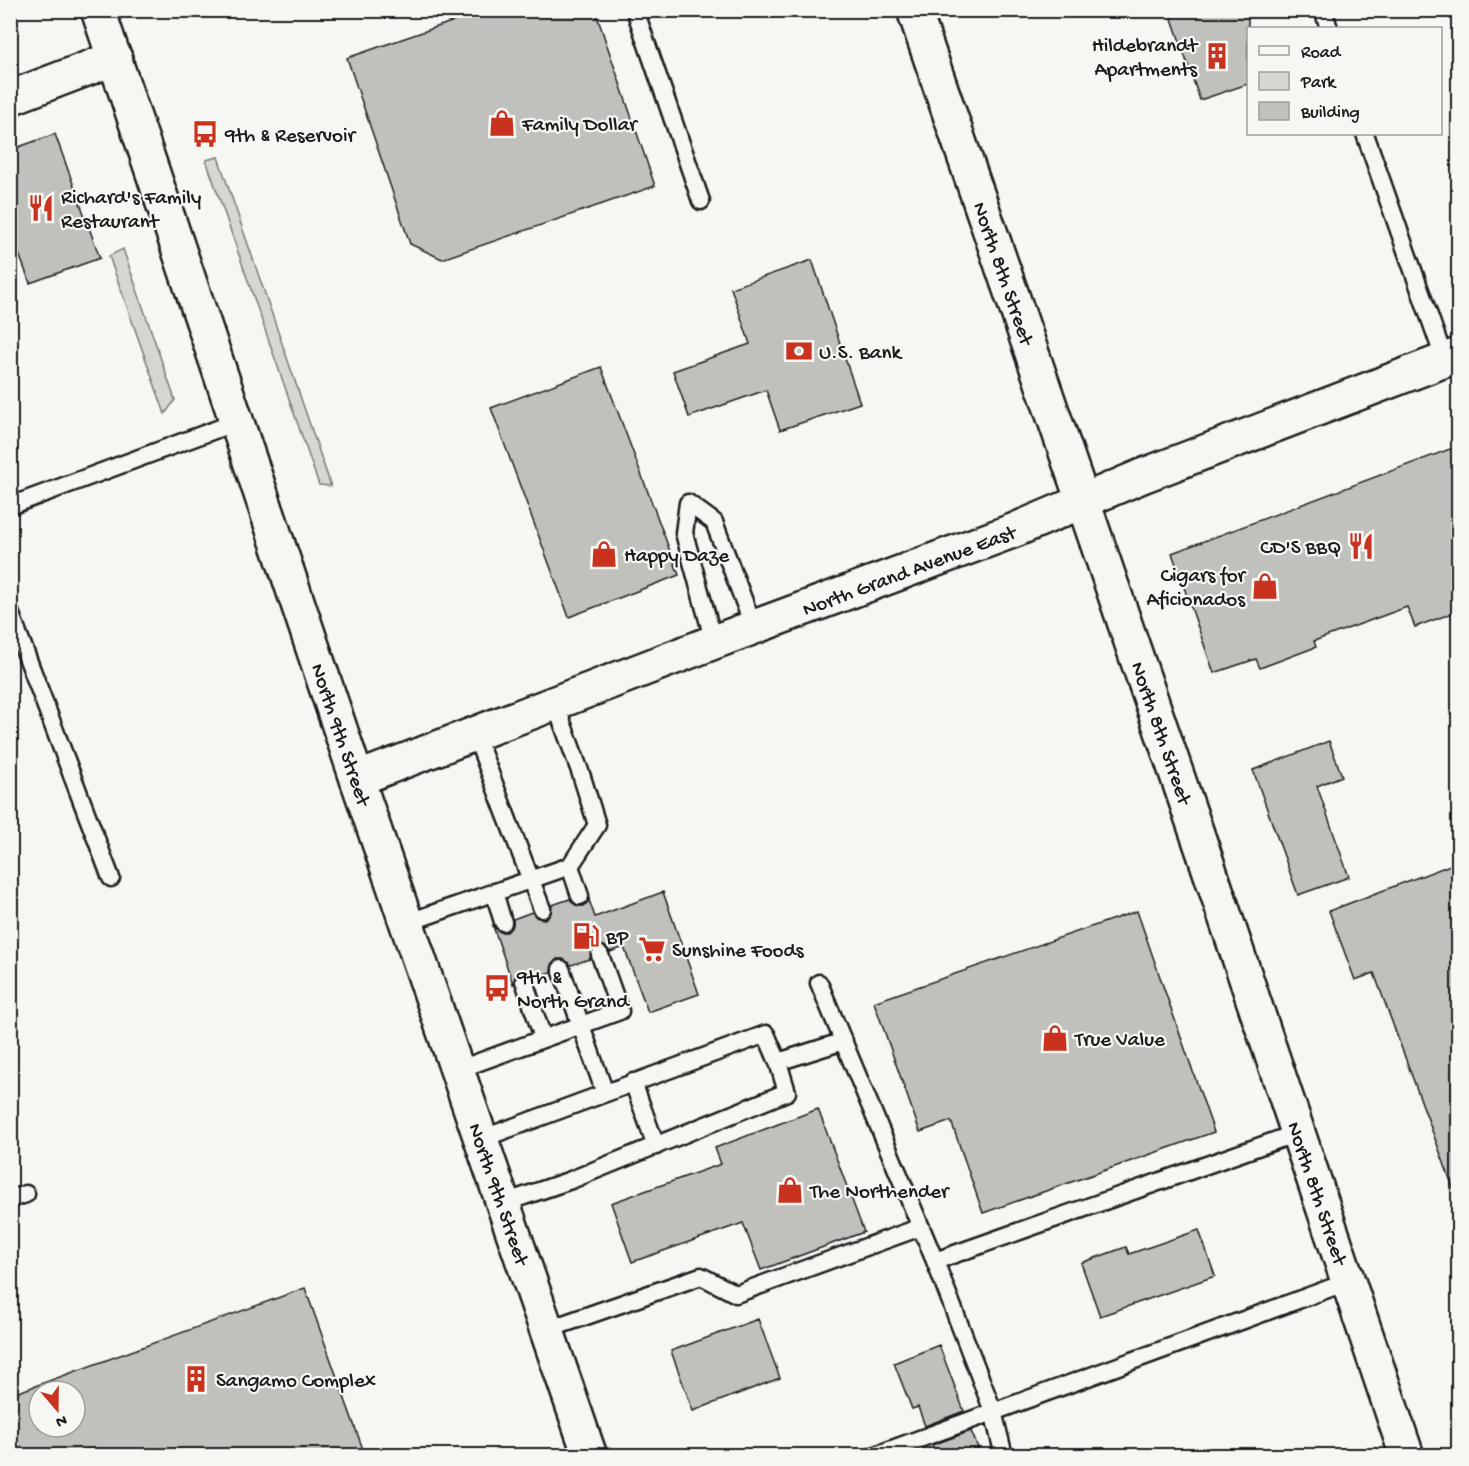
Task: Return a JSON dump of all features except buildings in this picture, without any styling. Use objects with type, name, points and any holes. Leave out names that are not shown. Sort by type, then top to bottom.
[{"type":"main road","name":"North 9th Street","points":[[99,10],[357,779],[590,1455]]},
{"type":"main road","name":"North 8th Street","points":[[914,10],[1202,848],[1407,1455]]},
{"type":"main road","points":[[10,98],[115,58]]},
{"type":"main road","name":"North Grand Avenue East","points":[[357,779],[1015,530],[1167,466],[1452,358]]},
{"type":"lane","points":[[635,10],[701,201]]},
{"type":"lane","points":[[1323,10],[1329,27]]},
{"type":"lane","points":[[1365,135],[1452,358]]},
{"type":"lane","points":[[10,506],[236,422]]},
{"type":"lane","points":[[714,642],[684,533],[688,503],[714,522],[754,628]]},
{"type":"lane","points":[[10,612],[111,878]]},
{"type":"lane","points":[[406,923],[570,866],[597,825],[555,703]]},
{"type":"lane","points":[[475,734],[542,909]]},
{"type":"lane","points":[[570,866],[580,896]]},
{"type":"lane","points":[[494,892],[503,922]]},
{"type":"lane","points":[[457,1070],[620,1011],[600,955]]},
{"type":"lane","points":[[561,969],[605,1093]]},
{"type":"lane","points":[[524,981],[543,1038]]},
{"type":"lane","points":[[819,983],[935,1261],[993,1412],[1004,1455]]},
{"type":"lane","points":[[481,1139],[766,1034],[778,1062],[787,1092],[571,1180],[504,1203]]},
{"type":"lane","points":[[778,1062],[844,1041]]},
{"type":"lane","points":[[633,1082],[656,1146]]},
{"type":"lane","points":[[935,1261],[1297,1133]]},
{"type":"lane","points":[[546,1330],[701,1276],[736,1294],[921,1227]]},
{"type":"lane","points":[[873,1455],[1347,1282]]},
{"type":"green space","points":[[218,157],[331,486],[319,485],[206,160]]},
{"type":"green space","points":[[123,249],[175,400],[165,414],[109,256]]},
{"type":"place","name":"Hildebrandt Apartments","points":[[1217,56]]},
{"type":"place","name":"Family Dollar","points":[[502,123]]},
{"type":"place","name":"9th & Reservoir","points":[[205,134]]},
{"type":"place","name":"Richard's Family Restaurant","points":[[41,208]]},
{"type":"place","name":"U.S. Bank","points":[[799,351]]},
{"type":"place","name":"CD'S BBQ","points":[[1361,546]]},
{"type":"place","name":"Happy Daze","points":[[604,554]]},
{"type":"place","name":"Cigars for Aficionados","points":[[1265,586]]},
{"type":"place","name":"BP","points":[[586,936]]},
{"type":"place","name":"Sunshine Foods","points":[[652,949]]},
{"type":"place","name":"9th & North Grand","points":[[497,988]]},
{"type":"place","name":"True Value","points":[[1055,1038]]},
{"type":"place","name":"The Northender","points":[[790,1190]]},
{"type":"place","name":"Sangamo Complex","points":[[196,1379]]}]
